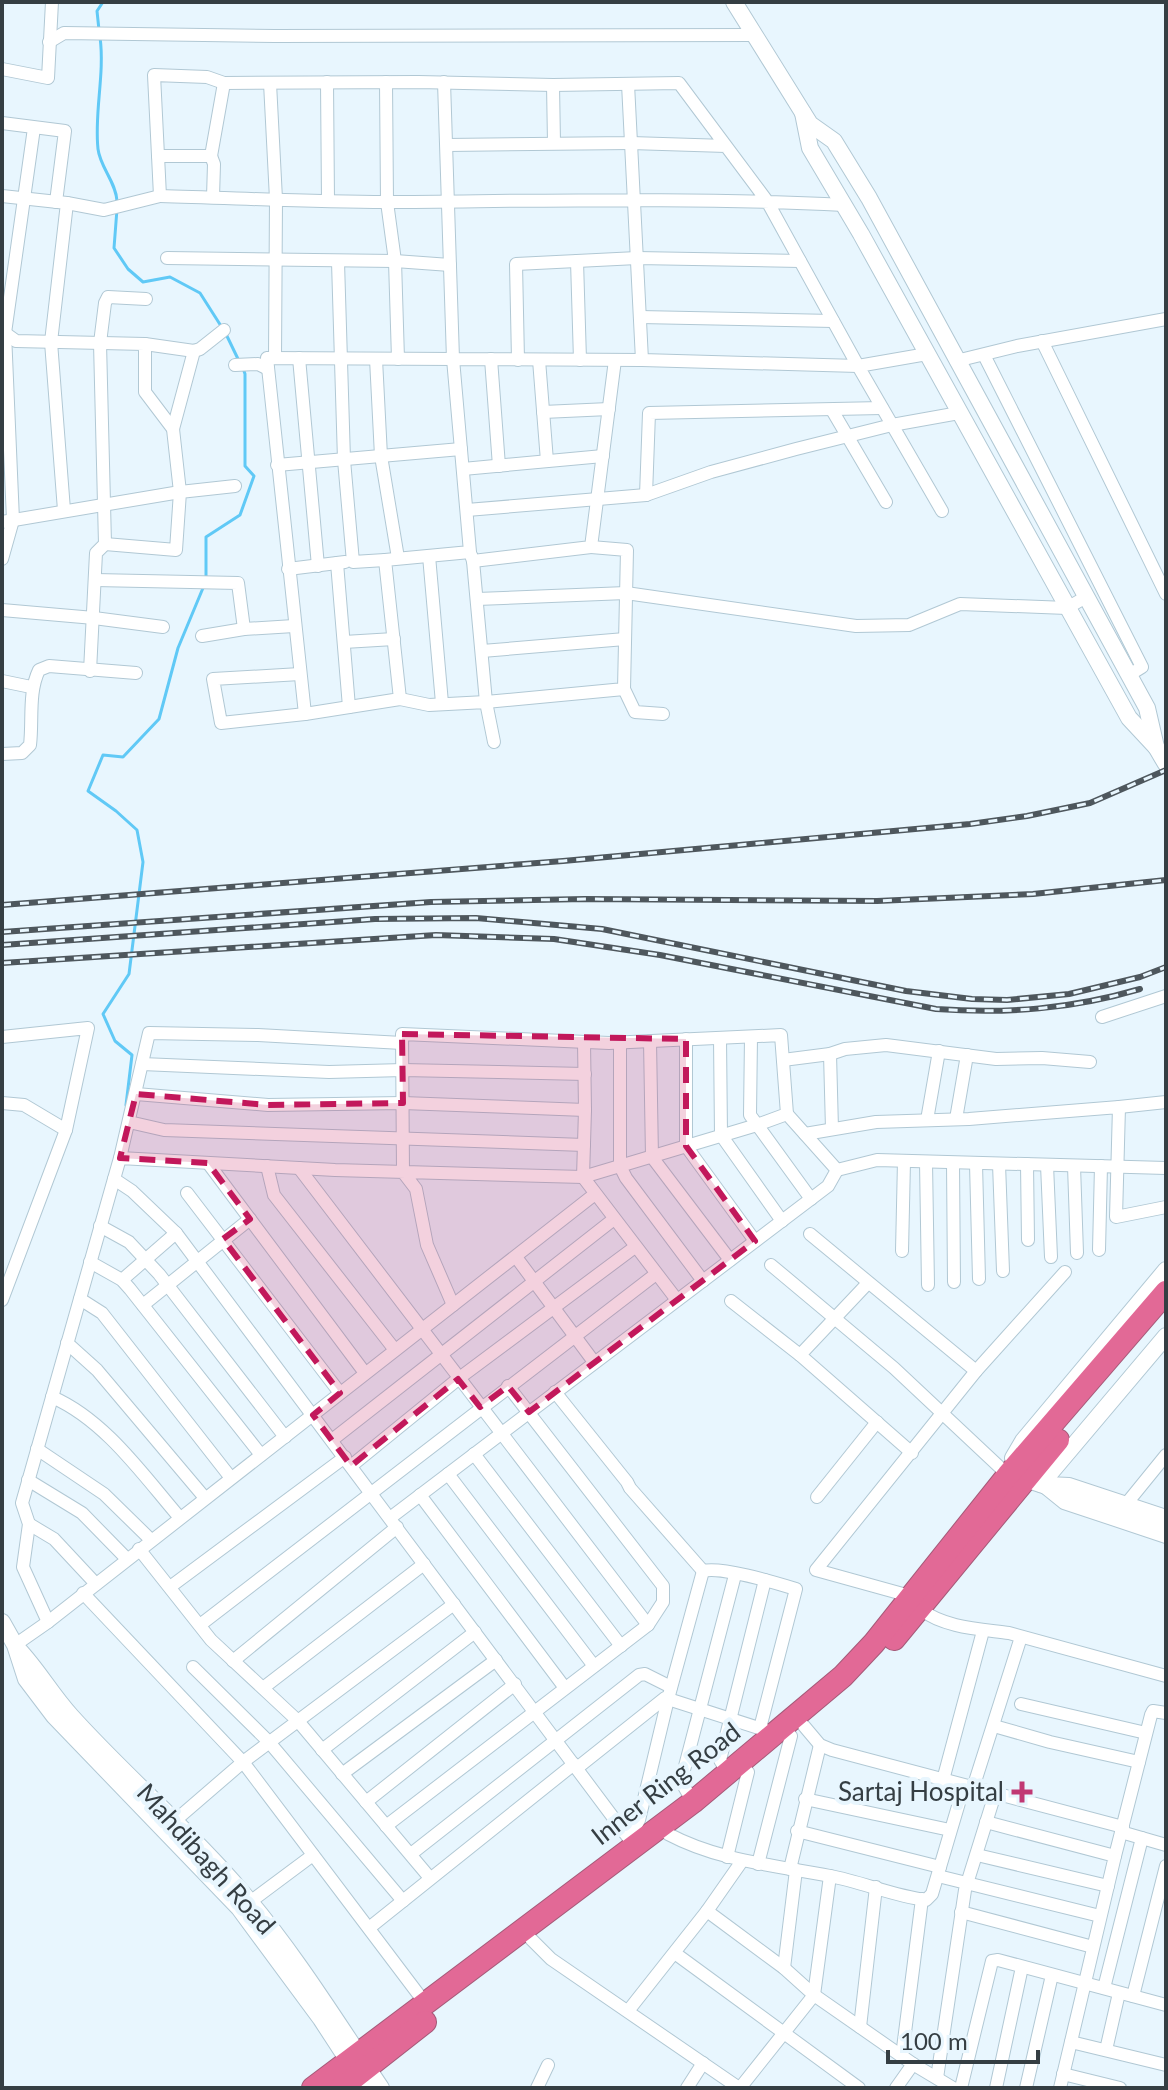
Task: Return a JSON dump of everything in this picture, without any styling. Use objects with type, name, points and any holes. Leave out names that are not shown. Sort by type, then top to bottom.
[{"type":"highway","points":[[1027,1472],[1166,1292]]},
{"type":"highway","points":[[1027,1472],[1166,1311]]},
{"type":"highway","name":"Inner Ring Road","points":[[313,2088],[356,2072],[531,1939],[635,1847],[668,1834],[783,1731],[861,1675],[915,1603],[1027,1472]]},
{"type":"highway","name":"Inner Ring Road","points":[[356,2072],[425,2003],[693,1802],[738,1772]]},
{"type":"street","points":[[2,69],[48,78],[52,2]]},
{"type":"street","points":[[734,2],[807,118],[841,150],[1147,708],[1156,747]]},
{"type":"street","points":[[49,42],[64,33],[754,35]]},
{"type":"street","points":[[160,196],[154,75],[207,77],[224,83],[679,83],[767,201],[942,511]]},
{"type":"street","points":[[327,82],[328,201]]},
{"type":"street","points":[[386,82],[387,202],[395,261],[398,359]]},
{"type":"street","points":[[444,82],[453,359],[486,702],[494,742]]},
{"type":"street","points":[[213,197],[214,164],[211,156],[224,83]]},
{"type":"street","points":[[270,83],[276,199],[272,363],[277,465],[305,714]]},
{"type":"street","points":[[628,84],[642,360]]},
{"type":"street","points":[[553,85],[554,143]]},
{"type":"street","points":[[807,118],[810,148],[1129,718],[1156,747],[1166,764]]},
{"type":"street","points":[[2,123],[65,131],[51,342],[64,510]]},
{"type":"street","points":[[2,559],[8,521],[4,332],[26,199],[34,128]]},
{"type":"street","points":[[447,145],[631,143],[726,146]]},
{"type":"street","points":[[158,156],[211,156]]},
{"type":"street","points":[[2,196],[104,210],[160,196],[387,202],[634,200],[844,205]]},
{"type":"street","points":[[167,258],[395,261],[450,265]]},
{"type":"street","points":[[518,360],[516,264],[637,258],[800,261]]},
{"type":"street","points":[[577,261],[580,360]]},
{"type":"street","points":[[338,262],[344,460],[353,562]]},
{"type":"street","points":[[90,671],[96,553],[105,544],[100,343],[105,303],[108,297],[146,299]]},
{"type":"street","points":[[640,317],[833,321]]},
{"type":"street","points":[[956,361],[1042,341],[1166,319]]},
{"type":"street","points":[[4,332],[16,341],[145,344],[194,351],[224,330]]},
{"type":"street","points":[[1042,341],[1166,594]]},
{"type":"street","points":[[145,344],[145,392],[173,429]]},
{"type":"street","points":[[105,544],[176,550],[180,492],[173,429],[194,351]]},
{"type":"street","points":[[235,365],[299,358],[342,358],[642,360],[858,366],[927,354]]},
{"type":"street","points":[[984,355],[1142,667],[1129,675]]},
{"type":"street","points":[[299,358],[318,566]]},
{"type":"street","points":[[376,359],[400,699]]},
{"type":"street","points":[[491,359],[499,466]]},
{"type":"street","points":[[539,360],[547,461]]},
{"type":"street","points":[[591,547],[615,360]]},
{"type":"street","points":[[646,495],[649,413],[882,408]]},
{"type":"street","points":[[543,412],[609,409]]},
{"type":"street","points":[[832,410],[886,502]]},
{"type":"street","points":[[467,510],[646,495],[711,472],[847,436],[959,413]]},
{"type":"street","points":[[277,465],[461,449]]},
{"type":"street","points":[[463,469],[603,456]]},
{"type":"street","points":[[8,521],[180,492],[235,486]]},
{"type":"street","points":[[288,569],[429,556],[591,547],[627,550],[624,689],[635,712],[663,714]]},
{"type":"street","points":[[429,556],[442,703]]},
{"type":"street","points":[[337,563],[349,707]]},
{"type":"street","points":[[95,580],[238,583],[244,629]]},
{"type":"street","points":[[477,599],[626,593],[856,626],[909,625],[960,604],[1067,608],[1086,597]]},
{"type":"street","points":[[2,610],[163,627]]},
{"type":"street","points":[[202,636],[244,629],[294,626]]},
{"type":"street","points":[[344,642],[394,639]]},
{"type":"street","points":[[482,651],[625,639]]},
{"type":"street","points":[[2,754],[22,753],[30,745],[33,713],[31,687],[39,670],[49,666],[136,673]]},
{"type":"street","points":[[300,674],[213,679],[221,723],[400,699],[429,705],[624,689]]},
{"type":"street","points":[[2,681],[31,687]]},
{"type":"street","points":[[1102,1017],[1166,996]]},
{"type":"street","points":[[2,1037],[88,1028],[66,1130],[2,1300]]},
{"type":"street","points":[[48,1622],[23,1567],[29,1524],[22,1503],[120,1158],[149,1033],[402,1043]]},
{"type":"street","points":[[453,1305],[427,1245],[416,1189],[403,1172],[402,1034],[584,1042],[781,1035],[787,1114],[837,1170]]},
{"type":"street","points":[[751,1037],[750,1111],[811,1199]]},
{"type":"street","points":[[720,1038],[721,1135],[782,1221]]},
{"type":"street","points":[[686,1039],[686,1146],[755,1241]]},
{"type":"street","points":[[650,1041],[652,1157],[730,1260]]},
{"type":"street","points":[[584,1042],[583,1177],[677,1300]]},
{"type":"street","points":[[620,1042],[620,1166],[703,1281]]},
{"type":"street","points":[[783,1060],[886,1045],[967,1055],[1090,1062]]},
{"type":"street","points":[[927,1120],[939,1051]]},
{"type":"street","points":[[830,1054],[832,1129]]},
{"type":"street","points":[[956,1119],[967,1055]]},
{"type":"street","points":[[142,1064],[329,1072],[403,1070],[585,1074]]},
{"type":"street","points":[[136,1094],[268,1105],[403,1103],[585,1110]]},
{"type":"street","points":[[805,1134],[876,1122],[956,1119],[1166,1102]]},
{"type":"street","points":[[2,1103],[24,1105],[66,1130]]},
{"type":"street","points":[[1119,1107],[1116,1217],[1166,1207]]},
{"type":"street","points":[[120,1158],[299,1168],[583,1177],[787,1114]]},
{"type":"street","points":[[129,1122],[164,1130],[584,1145]]},
{"type":"street","points":[[233,1661],[394,1523],[420,1495],[828,1186],[837,1170],[877,1160],[1166,1168]]},
{"type":"street","points":[[902,1251],[904,1161]]},
{"type":"street","points":[[926,1162],[928,1285]]},
{"type":"street","points":[[208,1163],[365,1373]]},
{"type":"street","points":[[953,1163],[954,1282]]},
{"type":"street","points":[[976,1164],[979,1279]]},
{"type":"street","points":[[999,1164],[1003,1271]]},
{"type":"street","points":[[1027,1164],[1028,1240]]},
{"type":"street","points":[[1047,1165],[1051,1257]]},
{"type":"street","points":[[267,1166],[274,1195],[395,1350]]},
{"type":"street","points":[[1074,1166],[1077,1253]]},
{"type":"street","points":[[1099,1250],[1101,1166]]},
{"type":"street","points":[[299,1168],[648,1625]]},
{"type":"street","points":[[114,1179],[132,1191],[176,1233],[635,1847]]},
{"type":"street","points":[[187,1193],[340,1393]]},
{"type":"street","points":[[15,1645],[595,1194]]},
{"type":"street","points":[[143,1305],[250,1219]]},
{"type":"street","points":[[332,1440],[439,1353],[614,1219]]},
{"type":"street","points":[[100,1226],[129,1242],[145,1259],[285,1437]]},
{"type":"street","points":[[122,1280],[176,1233]]},
{"type":"street","points":[[810,1234],[976,1371]]},
{"type":"street","points":[[170,1587],[348,1462],[635,1247]]},
{"type":"street","points":[[516,1257],[594,1362]]},
{"type":"street","points":[[90,1262],[122,1280],[261,1455]]},
{"type":"street","points":[[771,1265],[836,1316],[945,1413],[1027,1472],[1064,1503],[1166,1537]]},
{"type":"street","points":[[1166,1270],[1014,1455],[1027,1472],[1166,1526]]},
{"type":"street","points":[[1065,1272],[976,1371],[816,1570],[915,1603],[937,1619],[1021,1637],[1166,1676]]},
{"type":"street","points":[[200,1625],[656,1274]]},
{"type":"street","points":[[800,1355],[868,1283]]},
{"type":"street","points":[[80,1299],[102,1313],[231,1478]]},
{"type":"street","points":[[731,1301],[800,1355],[912,1453]]},
{"type":"street","points":[[1027,1472],[1166,1336]]},
{"type":"street","points":[[67,1343],[97,1370],[205,1498]]},
{"type":"street","points":[[386,1826],[648,1625],[663,1602],[663,1586],[508,1386]]},
{"type":"street","points":[[555,1392],[630,1488],[703,1571],[729,1571],[796,1589],[783,1731],[758,1864]]},
{"type":"street","points":[[52,1397],[72,1405],[93,1423],[180,1518]]},
{"type":"street","points":[[817,1497],[877,1422]]},
{"type":"street","points":[[37,1449],[104,1494],[151,1540]]},
{"type":"street","points":[[474,1454],[621,1646]]},
{"type":"street","points":[[1127,1503],[1166,1455]]},
{"type":"street","points":[[1027,1472],[1166,1516]]},
{"type":"street","points":[[448,1474],[594,1666]]},
{"type":"street","points":[[28,1480],[82,1513],[127,1559]]},
{"type":"street","points":[[420,1495],[565,1688]]},
{"type":"street","points":[[29,1524],[54,1539],[96,1584]]},
{"type":"street","points":[[139,1549],[233,1661],[298,1721],[430,1878]]},
{"type":"street","points":[[263,1688],[424,1564]]},
{"type":"street","points":[[635,1847],[669,1693],[703,1571]]},
{"type":"street","points":[[693,1802],[682,1783],[735,1575]]},
{"type":"street","points":[[727,1857],[738,1772],[720,1760],[765,1580]]},
{"type":"street","points":[[83,1593],[243,1762],[425,2003]]},
{"type":"street","points":[[170,1825],[243,1762],[454,1604]]},
{"type":"street","name":"Mahdibagh Road","points":[[2,1622],[15,1645],[26,1679],[54,1716],[250,1902],[317,1993],[356,2072]]},
{"type":"street","points":[[943,1780],[983,1631]]},
{"type":"street","points":[[322,1750],[475,1632]]},
{"type":"street","points":[[668,1834],[701,1850],[742,1861],[830,1876],[922,1899],[930,1898],[950,1830],[994,1726],[1021,1637]]},
{"type":"street","points":[[342,1774],[496,1660]]},
{"type":"street","points":[[193,1667],[269,1742],[403,1901]]},
{"type":"street","points":[[411,1854],[555,1739],[639,1675],[645,1674],[669,1693],[701,1710],[783,1731],[820,1745],[1166,1845]]},
{"type":"street","points":[[366,1802],[515,1684]]},
{"type":"street","points":[[369,1928],[669,1693]]},
{"type":"street","points":[[1021,1704],[1146,1733]]},
{"type":"street","points":[[1060,2088],[1146,1733],[1153,1711],[1166,1713]]},
{"type":"street","points":[[994,1726],[1139,1762]]},
{"type":"street","points":[[784,1968],[797,1831],[820,1745]]},
{"type":"street","points":[[937,2078],[961,1912],[995,1794]]},
{"type":"street","points":[[805,1799],[950,1830]]},
{"type":"street","points":[[986,1822],[1115,1856]]},
{"type":"street","name":"Mahdibagh Road","points":[[170,1825],[247,1918],[356,2072],[381,2088]]},
{"type":"street","points":[[797,1831],[939,1871],[967,1883],[1100,1916]]},
{"type":"street","points":[[1104,1988],[1142,1838]]},
{"type":"street","points":[[250,1902],[313,1855]]},
{"type":"street","points":[[977,1855],[1108,1886]]},
{"type":"street","points":[[628,2011],[676,1954],[742,1861]]},
{"type":"street","points":[[1106,2050],[1166,1866]]},
{"type":"street","points":[[531,1939],[551,1959],[740,2088],[814,1995],[830,1876]]},
{"type":"street","points":[[860,2027],[876,1887]]},
{"type":"street","points":[[896,2088],[907,2060],[922,1899]]},
{"type":"street","points":[[707,1911],[784,1968],[814,1995],[953,2088]]},
{"type":"street","points":[[961,1912],[1093,1947]]},
{"type":"street","points":[[676,1954],[859,2088]]},
{"type":"street","points":[[961,2088],[992,1961],[1166,2003]]},
{"type":"street","points":[[996,2088],[1022,1967]]},
{"type":"street","points":[[1026,2088],[1052,1975]]},
{"type":"street","points":[[1071,2042],[1166,2065]]},
{"type":"street","points":[[687,2088],[703,2063]]},
{"type":"street","points":[[537,2088],[548,2065]]},
{"type":"street","points":[[1063,2074],[1120,2088]]},
{"type":"highlighted area","points":[[402,1034],[686,1039],[686,1146],[755,1241],[529,1412],[508,1386],[480,1407],[458,1379],[351,1466],[313,1415],[340,1393],[223,1239],[250,1219],[208,1163],[120,1158],[136,1094],[268,1105],[403,1103]]},
{"type":"waterway","points":[[99,30],[97,11],[103,2]]},
{"type":"waterway","points":[[100,37],[98,149],[117,201]]},
{"type":"waterway","points":[[117,209],[114,248],[128,269],[143,282],[170,277],[200,293],[221,326]]},
{"type":"waterway","points":[[225,332],[239,361]]},
{"type":"waterway","points":[[206,580],[206,537],[240,515],[254,476],[245,466],[243,368]]},
{"type":"waterway","points":[[126,1105],[132,1055],[115,1041],[103,1014],[129,974],[143,862],[137,830],[88,791],[103,755],[123,757],[159,719],[178,648],[203,588]]},
{"type":"railway","points":[[2,905],[563,861],[970,824],[1090,803],[1166,770]]},
{"type":"railway","points":[[2,932],[431,902],[585,899],[877,901],[1033,894],[1166,880]]},
{"type":"railway","points":[[2,945],[375,919],[476,918],[602,929],[906,991],[1007,1000],[1069,994],[1140,977],[1166,967]]},
{"type":"railway","points":[[2,963],[436,935],[554,939],[660,955],[936,1009],[988,1011],[1039,1008],[1140,989]]},
{"type":"place","name":"Sartaj Hospital","points":[[1022,1792]]}]
